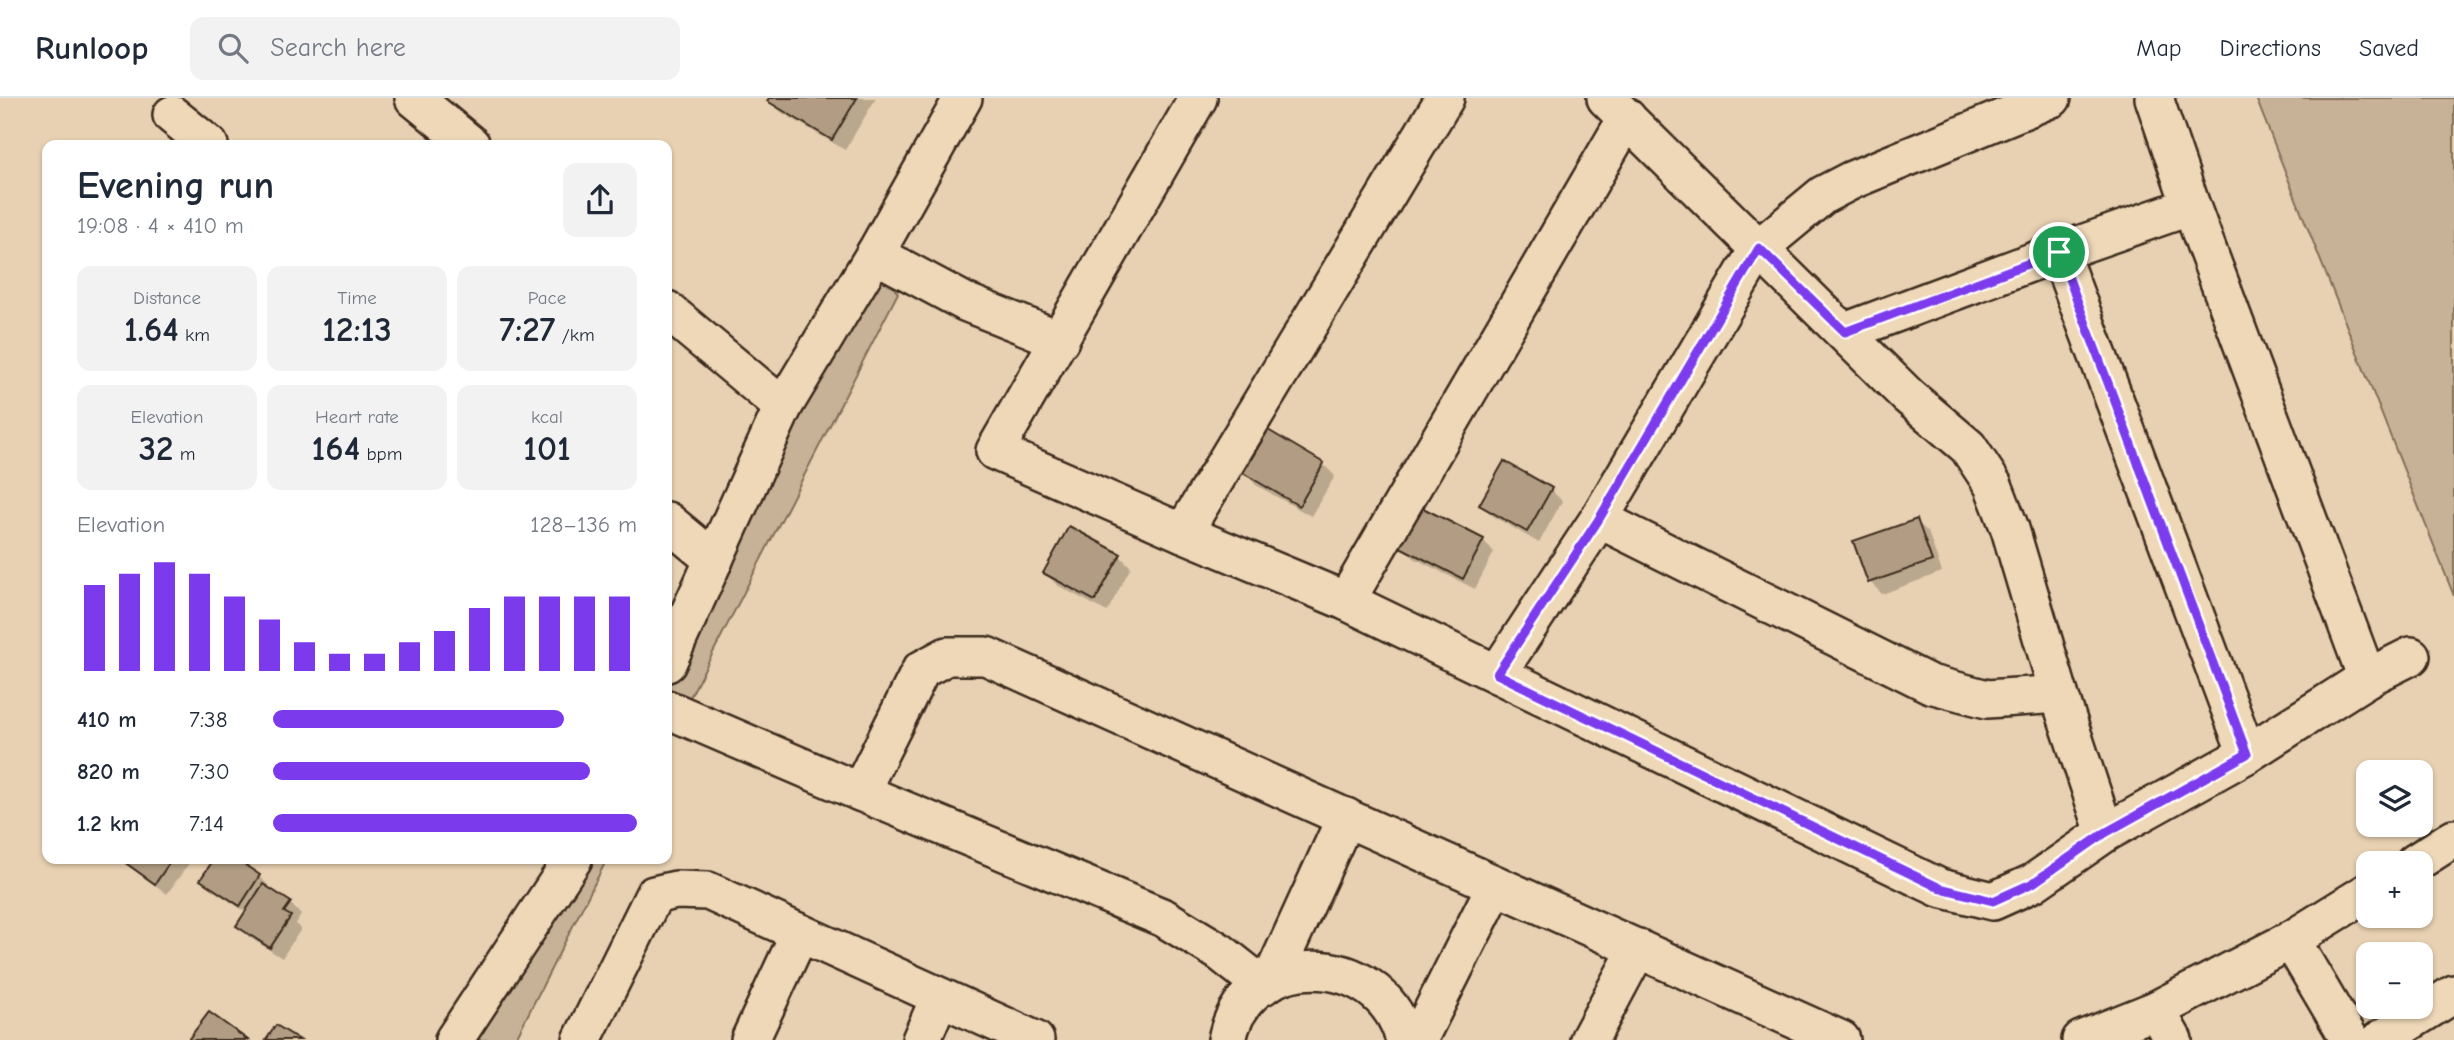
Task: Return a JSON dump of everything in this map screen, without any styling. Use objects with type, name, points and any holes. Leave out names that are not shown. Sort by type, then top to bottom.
[{"type":"street","points":[[414,98],[465,140]]},
{"type":"street","points":[[672,652],[783,407],[875,254],[963,98]]},
{"type":"street","points":[[1198,98],[995,451],[1346,601],[1940,888],[1993,901],[2033,883],[2105,833],[2247,754],[2367,678],[2411,656]]},
{"type":"street","points":[[1183,533],[1445,98]]},
{"type":"street","points":[[1497,674],[1599,519],[1759,248],[1823,195],[1852,180],[2052,98]]},
{"type":"street","points":[[2154,98],[2191,206],[2367,678]]},
{"type":"street","points":[[1346,601],[1617,108],[1908,396],[1968,447],[1993,485],[2010,529],[2059,694],[2105,833]]},
{"type":"street","points":[[172,115],[203,140]]},
{"type":"street","points":[[1845,332],[2191,206]]},
{"type":"street","points":[[2059,252],[2247,754]]},
{"type":"street","points":[[875,254],[965,302],[1060,340]]},
{"type":"street","points":[[672,314],[783,407]]},
{"type":"street","points":[[1599,519],[1930,684],[1987,699],[2059,694]]},
{"type":"street","points":[[672,525],[714,559]]},
{"type":"street","points":[[860,792],[921,670],[947,656],[986,656],[1637,948],[1770,1026],[1841,1040]]},
{"type":"street","points":[[672,711],[1164,918],[1267,984]]},
{"type":"street","points":[[1267,984],[1346,817]]},
{"type":"street","points":[[2433,851],[2454,838]]},
{"type":"street","points":[[454,1040],[570,864]]},
{"type":"street","points":[[1418,1040],[1496,884]]},
{"type":"street","points":[[582,1040],[654,895],[676,890],[708,891],[1035,1040]]},
{"type":"street","points":[[2081,1040],[2164,1025],[2356,899]]},
{"type":"street","points":[[750,1040],[800,933]]},
{"type":"street","points":[[2291,940],[2350,1040]]},
{"type":"street","points":[[1589,1040],[1637,948]]},
{"type":"street","points":[[1227,1040],[1237,1013],[1252,995],[1267,984],[1293,972],[1317,969],[1340,972],[1363,981],[1381,996],[1396,1015],[1405,1040]]},
{"type":"street","points":[[2380,1040],[2454,994]]},
{"type":"street","points":[[921,1040],[940,997]]},
{"type":"shaded area","points":[[2256,98],[2454,98],[2454,596]]},
{"type":"shaded area","points":[[888,281],[898,293],[672,732],[672,653],[867,283]]},
{"type":"shaded area","points":[[570,864],[604,864],[515,1040],[454,1040]]},
{"type":"building","points":[[769,98],[857,98],[832,140],[767,101]]},
{"type":"building","points":[[1268,430],[1324,463],[1299,506],[1243,473]]},
{"type":"building","points":[[1504,461],[1552,488],[1527,532],[1479,505]]},
{"type":"building","points":[[1421,507],[1484,539],[1463,579],[1400,547]]},
{"type":"building","points":[[1917,519],[1932,561],[1868,583],[1853,541]]},
{"type":"building","points":[[1069,526],[1121,554],[1095,601],[1043,573]]},
{"type":"building","points":[[127,864],[169,864],[155,884]]},
{"type":"building","points":[[211,864],[244,864],[260,875],[240,906],[200,880]]},
{"type":"building","points":[[263,884],[291,902],[284,912],[291,916],[270,948],[236,926]]},
{"type":"building","points":[[209,1012],[248,1040],[188,1040]]},
{"type":"building","points":[[276,1025],[300,1040],[266,1040]]},
{"type":"route","points":[[1759,248],[1845,332],[2059,252],[2247,754],[2105,833],[2033,883],[1993,901],[1940,888],[1497,674],[1599,519],[1759,248]]}]
